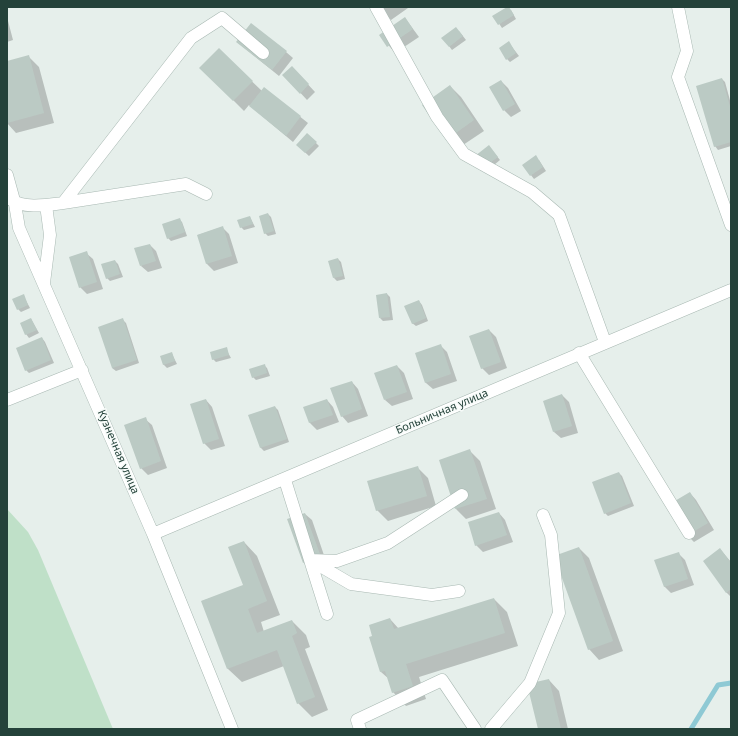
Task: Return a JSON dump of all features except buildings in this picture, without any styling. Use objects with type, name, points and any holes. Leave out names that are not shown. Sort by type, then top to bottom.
[{"type":"street","points":[[376,7],[437,117],[464,154],[532,192],[559,216],[605,342]]},
{"type":"street","points":[[678,7],[687,51],[678,77],[731,225]]},
{"type":"street","points":[[62,203],[191,38],[222,18],[263,53]]},
{"type":"street","name":"Кузнечная улица","points":[[7,175],[11,201],[20,228],[153,534],[232,729]]},
{"type":"street","points":[[11,201],[46,205],[186,184],[206,194]]},
{"type":"street","points":[[44,284],[50,235],[46,205]]},
{"type":"street","name":"Больничная улица","points":[[153,534],[285,480],[579,353],[731,290]]},
{"type":"street","points":[[579,353],[689,533]]},
{"type":"street","points":[[7,400],[82,370]]},
{"type":"street","points":[[285,480],[327,614]]},
{"type":"street","points":[[310,560],[338,561],[388,543],[462,495]]},
{"type":"street","points":[[491,729],[530,683],[559,613],[551,535],[543,514]]},
{"type":"street","points":[[310,560],[350,584],[432,596],[459,591]]},
{"type":"street","points":[[360,729],[357,720],[442,680],[475,729]]},
{"type":"green space","points":[[7,509],[28,532],[38,550],[113,729],[7,729]]},
{"type":"waterway","points":[[691,729],[718,685],[731,683]]}]
